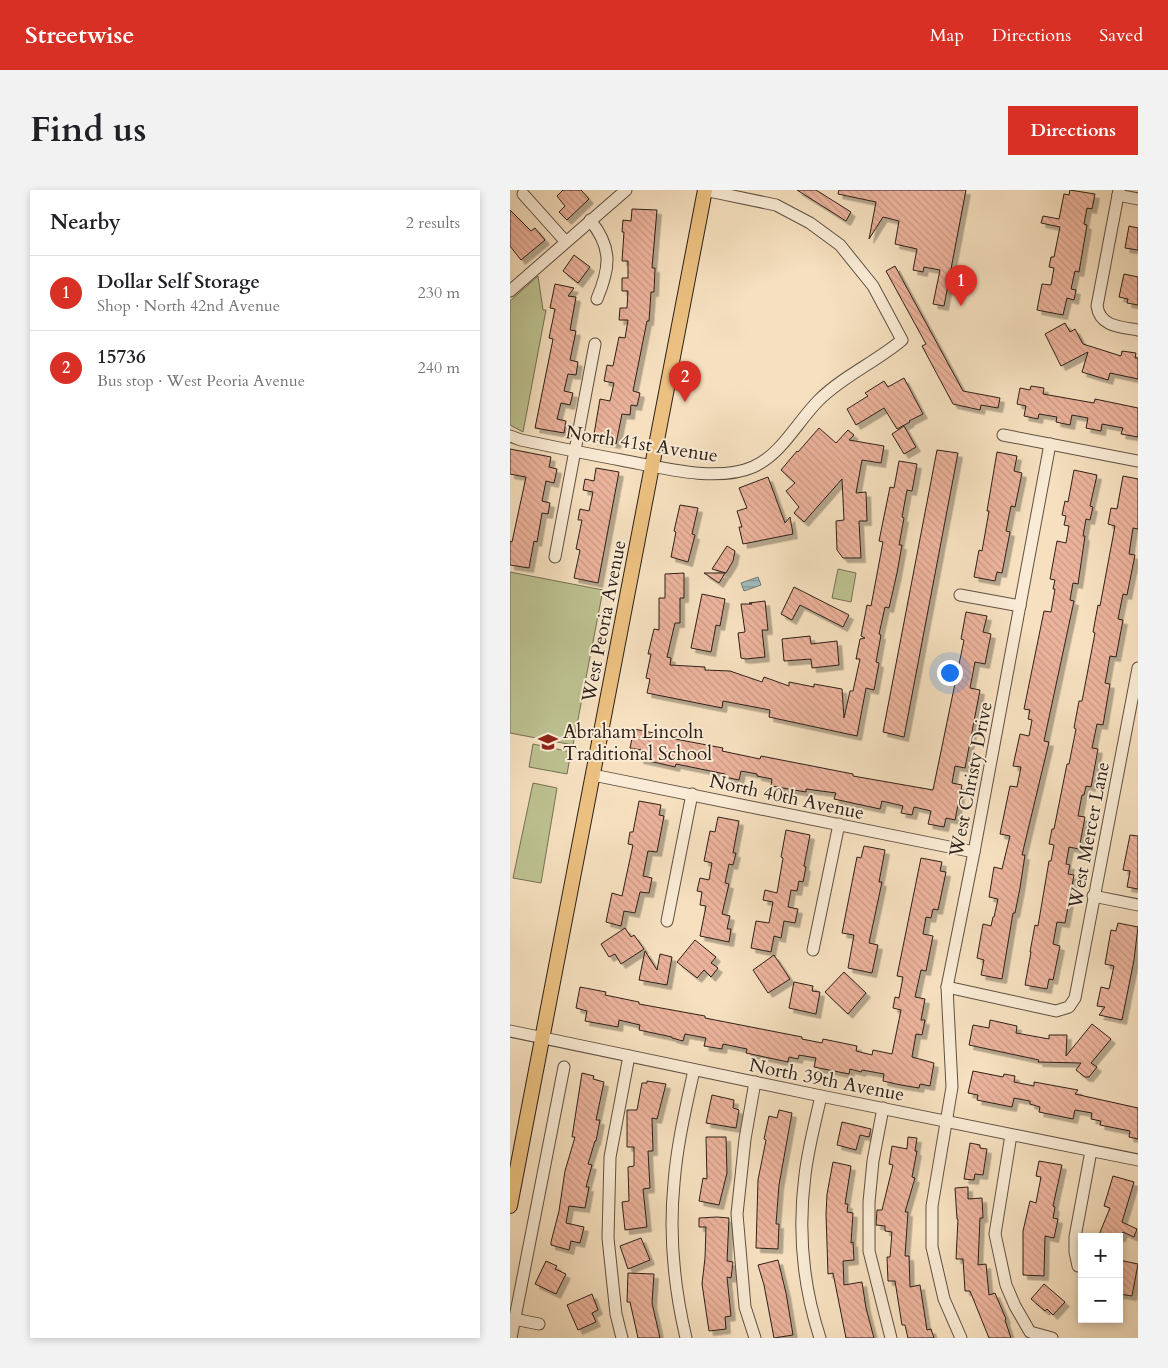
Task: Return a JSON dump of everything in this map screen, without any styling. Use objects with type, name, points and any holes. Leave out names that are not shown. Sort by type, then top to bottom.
[{"type":"main road","name":"West Peoria Avenue","points":[[510,1206],[704,190]]},
{"type":"street","points":[[510,291],[626,190]]},
{"type":"street","name":"North 41st Avenue","points":[[510,436],[521,440],[652,466],[713,474],[739,471],[752,467],[779,448],[820,400],[902,340],[873,286],[840,245],[810,223],[776,205],[704,190]]},
{"type":"street","points":[[1138,199],[1118,193],[1097,306],[1098,313],[1104,321],[1113,325],[1138,330]]},
{"type":"street","points":[[523,194],[566,242]]},
{"type":"street","points":[[590,220],[598,230],[608,259],[606,278],[598,299]]},
{"type":"street","points":[[555,557],[595,344]]},
{"type":"street","points":[[1003,435],[1138,461]]},
{"type":"street","name":"West Christy Drive","points":[[947,1122],[952,1088],[947,987],[1050,444]]},
{"type":"street","points":[[960,595],[1020,606]]},
{"type":"street","name":"West Mercer Lane","points":[[947,987],[1056,1011],[1069,1007],[1075,998],[1138,668]]},
{"type":"street","name":"North 40th Avenue","points":[[593,775],[974,852]]},
{"type":"street","points":[[667,921],[692,794]]},
{"type":"street","points":[[813,950],[839,824]]},
{"type":"street","points":[[1093,896],[1138,905]]},
{"type":"street","name":"North 39th Avenue","points":[[510,1031],[1138,1160]]},
{"type":"street","points":[[622,1338],[616,1314],[608,1238],[610,1157],[629,1056]]},
{"type":"street","points":[[511,1338],[564,1067]]},
{"type":"street","points":[[686,1338],[679,1309],[674,1267],[672,1223],[674,1183],[679,1145],[694,1070]]},
{"type":"street","points":[[755,1082],[745,1139],[738,1214],[745,1307],[755,1338]]},
{"type":"street","points":[[820,1338],[806,1278],[802,1247],[802,1206],[805,1174],[821,1096]]},
{"type":"street","points":[[883,1108],[873,1161],[869,1202],[869,1251],[891,1338]]},
{"type":"street","points":[[947,1122],[932,1206],[932,1247],[944,1299],[961,1338]]},
{"type":"street","points":[[1011,1135],[995,1234],[1006,1285],[1014,1306],[1030,1332],[1052,1338]]},
{"type":"street","points":[[1078,1266],[1075,1252],[1075,1237],[1091,1151]]},
{"type":"street","points":[[514,1319],[539,1324]]},
{"type":"green space","points":[[538,276],[543,310],[546,310],[523,432],[510,425],[510,301]]},
{"type":"green space","points":[[838,569],[856,573],[851,602],[832,598]]},
{"type":"green space","points":[[510,572],[603,590],[573,745],[510,733]]},
{"type":"green space","points":[[533,744],[571,752],[567,774],[529,767]]},
{"type":"green space","points":[[533,783],[557,788],[541,883],[513,878]]},
{"type":"water","points":[[758,577],[761,585],[744,591],[741,583]]},
{"type":"building","points":[[563,190],[581,190],[589,199],[567,220],[559,212],[565,206],[557,196]]},
{"type":"building","points":[[797,190],[816,190],[851,212],[846,221]]},
{"type":"building","points":[[839,190],[966,190],[944,306],[933,304],[940,270],[924,267],[923,272],[913,270],[917,249],[895,244],[899,221],[883,217],[869,239],[876,202],[838,194]]},
{"type":"building","points":[[1070,190],[1095,194],[1092,209],[1087,208],[1084,224],[1087,225],[1079,272],[1075,271],[1071,289],[1076,290],[1074,300],[1067,298],[1063,315],[1037,310],[1042,284],[1051,285],[1054,268],[1049,267],[1051,257],[1054,257],[1060,227],[1041,223],[1043,216],[1059,219],[1064,194],[1069,195]]},
{"type":"building","points":[[632,209],[657,210],[652,268],[655,268],[654,292],[651,292],[649,321],[647,321],[633,391],[640,393],[637,406],[631,405],[630,415],[622,414],[616,444],[593,440],[600,399],[610,401],[614,383],[604,381],[607,365],[613,366],[619,337],[625,338],[628,320],[619,320],[620,308],[627,308],[628,291],[622,291],[622,278],[628,278],[628,261],[622,261],[624,232],[622,232],[623,220],[631,221]]},
{"type":"building","points":[[510,210],[531,231],[535,228],[545,240],[521,260],[510,246]]},
{"type":"building","points":[[1129,226],[1138,228],[1138,250],[1125,248]]},
{"type":"building","points":[[574,255],[590,267],[578,283],[563,271]]},
{"type":"building","points":[[895,266],[963,391],[1000,398],[998,408],[981,405],[980,410],[953,404],[922,346],[926,344],[886,271]]},
{"type":"building","points":[[1124,274],[1138,277],[1138,305],[1127,303],[1128,299],[1119,297]]},
{"type":"building","points":[[555,284],[574,288],[568,296],[576,297],[570,330],[576,331],[570,360],[578,362],[576,375],[568,374],[564,391],[573,393],[570,405],[561,403],[557,419],[566,421],[564,433],[535,428],[553,339],[549,338],[555,309],[550,308]]},
{"type":"building","points":[[1065,323],[1070,332],[1075,329],[1083,344],[1121,356],[1122,351],[1136,353],[1135,358],[1138,358],[1138,379],[1110,373],[1108,380],[1082,372],[1088,352],[1061,366],[1045,334]]},
{"type":"building","points":[[904,378],[923,414],[897,429],[884,408],[856,425],[847,409],[868,396],[865,393],[884,381],[888,387]]},
{"type":"building","points":[[1031,386],[1044,388],[1043,394],[1094,403],[1095,399],[1138,408],[1138,437],[1121,434],[1123,428],[1102,424],[1101,431],[1086,428],[1088,418],[1072,415],[1070,425],[1056,422],[1057,417],[1039,414],[1038,419],[1024,416],[1026,406],[1017,404],[1020,388],[1030,390]]},
{"type":"building","points":[[904,426],[916,447],[904,454],[892,434]]},
{"type":"building","points":[[819,428],[836,443],[848,430],[854,435],[849,440],[884,446],[881,463],[862,460],[856,493],[866,492],[867,521],[859,521],[861,558],[843,558],[837,550],[836,521],[844,520],[842,479],[804,522],[794,513],[799,507],[786,491],[795,483],[781,470]]},
{"type":"building","points":[[510,449],[551,457],[549,467],[557,469],[554,483],[546,481],[542,501],[550,503],[548,514],[542,513],[537,542],[534,541],[529,568],[510,565],[510,541],[512,542],[526,477],[510,474]]},
{"type":"building","points":[[937,450],[958,453],[904,737],[883,732]]},
{"type":"building","points":[[997,452],[1017,456],[1014,471],[1022,473],[1015,507],[1011,506],[1006,531],[1010,532],[1002,573],[997,572],[995,581],[974,577],[979,550],[982,551]]},
{"type":"building","points":[[899,461],[917,464],[912,491],[907,490],[902,517],[904,518],[899,545],[902,545],[897,573],[889,608],[885,607],[879,634],[881,635],[876,662],[879,663],[874,690],[866,688],[857,736],[769,717],[770,710],[723,701],[722,708],[647,693],[650,679],[646,678],[651,654],[648,654],[654,629],[659,630],[659,598],[665,598],[665,574],[684,573],[684,598],[680,598],[680,623],[675,623],[667,657],[671,658],[670,665],[730,671],[762,682],[764,677],[789,686],[789,682],[814,687],[814,684],[842,689],[844,718],[850,691],[853,691],[860,659],[856,659],[860,639],[865,638],[861,636],[867,605],[871,606],[883,542],[879,541],[890,487],[894,488]]},
{"type":"building","points":[[596,468],[619,472],[598,583],[574,578],[580,550],[576,549],[582,520],[578,520],[580,509],[589,511],[593,492],[583,490],[585,479],[594,481]]},
{"type":"building","points":[[1074,470],[1097,475],[1090,506],[1093,507],[1090,520],[1086,519],[1078,584],[1073,583],[1070,600],[1074,601],[1044,741],[1049,742],[1022,855],[1025,855],[1020,888],[1015,913],[1013,913],[1002,979],[981,975],[984,960],[977,958],[983,924],[991,926],[998,899],[989,897],[994,867],[1002,869],[1010,836],[1000,834],[1010,786],[1017,787],[1021,767],[1013,766],[1020,734],[1029,736],[1032,720],[1028,719],[1030,710],[1024,709],[1044,611],[1051,612],[1055,580],[1050,579],[1057,541],[1066,543],[1069,526],[1064,525],[1066,516],[1062,515],[1065,501],[1068,502]]},
{"type":"building","points":[[1123,476],[1138,479],[1138,529],[1133,528],[1129,554],[1135,555],[1127,595],[1123,594],[1118,619],[1123,620],[1116,657],[1110,656],[1105,683],[1110,684],[1103,725],[1097,724],[1092,748],[1098,749],[1091,787],[1086,786],[1084,795],[1082,795],[1078,816],[1085,817],[1079,849],[1069,847],[1066,864],[1070,865],[1068,874],[1074,875],[1065,923],[1057,922],[1053,944],[1060,946],[1053,980],[1049,979],[1047,989],[1025,985],[1035,925],[1038,926],[1049,861],[1051,861],[1054,845],[1049,844],[1052,829],[1054,829],[1067,764],[1069,764],[1079,701],[1082,701],[1095,633],[1093,632],[1098,605],[1100,606],[1115,526],[1108,524],[1111,508],[1117,509]]},
{"type":"building","points":[[768,477],[785,523],[790,517],[793,534],[743,544],[739,527],[742,527],[737,511],[747,508],[739,488]]},
{"type":"building","points":[[680,505],[698,508],[692,534],[695,535],[688,562],[671,557]]},
{"type":"building","points":[[727,546],[735,551],[733,561],[726,573],[712,569]]},
{"type":"building","points":[[704,573],[725,573],[719,583]]},
{"type":"building","points":[[794,587],[849,615],[843,627],[800,605],[792,620],[781,614]]},
{"type":"building","points":[[702,594],[725,599],[720,626],[716,625],[711,652],[691,648]]},
{"type":"building","points":[[765,601],[768,630],[762,630],[765,657],[741,658],[738,633],[745,632],[741,604]]},
{"type":"building","points":[[966,612],[987,616],[983,632],[991,634],[985,664],[975,662],[970,688],[980,690],[965,768],[955,766],[952,783],[962,785],[955,820],[946,818],[944,827],[928,824],[931,811],[914,807],[912,815],[901,813],[903,806],[882,801],[880,809],[834,799],[836,793],[806,789],[806,792],[771,786],[772,779],[741,771],[739,780],[725,777],[725,774],[676,764],[675,767],[639,759],[641,750],[630,748],[634,729],[659,734],[659,736],[723,748],[722,751],[760,759],[761,756],[853,774],[853,776],[933,790],[964,640],[961,639]]},
{"type":"building","points":[[810,636],[811,644],[837,641],[839,665],[812,668],[811,659],[784,661],[782,639]]},
{"type":"building","points":[[639,801],[661,805],[659,815],[664,816],[657,852],[648,851],[643,876],[652,878],[649,893],[640,892],[635,913],[624,911],[621,926],[606,922],[612,893],[622,896],[633,845],[628,844],[630,832],[633,832]]},
{"type":"building","points":[[718,817],[739,821],[733,853],[736,853],[733,865],[729,864],[725,883],[729,884],[722,914],[730,916],[727,929],[731,929],[729,942],[700,936],[706,906],[700,905],[702,892],[697,891],[700,878],[709,880],[712,863],[704,861],[710,831],[715,832]]},
{"type":"building","points":[[786,830],[810,835],[803,882],[799,881],[797,891],[791,890],[788,907],[798,909],[795,923],[784,921],[781,938],[774,936],[771,952],[751,948],[756,921],[769,923],[773,902],[763,900],[765,890],[777,893]]},
{"type":"building","points":[[1130,835],[1138,836],[1138,889],[1127,887],[1130,871],[1123,870]]},
{"type":"building","points":[[864,846],[885,850],[879,882],[882,882],[869,943],[878,945],[872,973],[848,968],[854,935],[842,933],[857,857],[861,858]]},
{"type":"building","points":[[921,858],[942,862],[940,871],[946,872],[938,910],[933,909],[931,918],[926,917],[923,934],[933,936],[926,971],[921,970],[915,997],[925,999],[921,1020],[925,1020],[922,1035],[916,1034],[912,1057],[934,1063],[930,1086],[920,1084],[919,1088],[883,1081],[884,1074],[862,1070],[861,1072],[850,1069],[849,1074],[814,1067],[816,1058],[799,1055],[798,1059],[789,1057],[788,1062],[746,1053],[747,1049],[723,1044],[722,1049],[704,1046],[706,1038],[685,1034],[683,1041],[639,1030],[640,1025],[619,1020],[618,1027],[585,1021],[587,1011],[576,1008],[580,987],[606,992],[605,995],[639,1002],[639,1004],[705,1016],[705,1018],[802,1037],[802,1039],[822,1043],[823,1039],[857,1046],[856,1051],[872,1055],[873,1050],[892,1054],[901,1010],[893,1008],[895,997],[899,998],[903,977],[897,976]]},
{"type":"building","points":[[1118,923],[1138,927],[1134,960],[1122,1020],[1099,1015],[1105,1007],[1097,1006],[1101,987],[1109,989],[1114,966],[1105,964],[1111,930],[1116,931]]},
{"type":"building","points":[[625,928],[631,937],[634,935],[644,949],[621,964],[615,954],[609,957],[601,944]]},
{"type":"building","points":[[695,940],[716,957],[711,963],[718,968],[711,977],[704,970],[697,978],[677,962]]},
{"type":"building","points":[[645,951],[657,970],[660,954],[672,957],[667,985],[639,980]]},
{"type":"building","points":[[774,955],[790,979],[768,993],[753,970]]},
{"type":"building","points":[[844,972],[866,993],[848,1014],[825,992]]},
{"type":"building","points":[[794,982],[813,986],[812,991],[820,992],[816,1014],[789,1008]]},
{"type":"building","points":[[990,1020],[1017,1026],[1016,1033],[1049,1039],[1049,1035],[1067,1035],[1066,1056],[1092,1024],[1111,1039],[1091,1063],[1097,1067],[1089,1077],[1085,1077],[1076,1070],[1081,1063],[1038,1062],[1039,1060],[969,1045],[973,1025],[989,1028]]},
{"type":"building","points":[[973,1071],[1003,1077],[1004,1074],[1015,1076],[1014,1082],[1034,1086],[1034,1082],[1078,1090],[1075,1094],[1138,1108],[1138,1139],[1129,1137],[1130,1131],[1100,1125],[1101,1121],[1091,1119],[1092,1113],[1075,1110],[1073,1119],[1039,1112],[1040,1107],[1030,1104],[1030,1101],[1014,1098],[1012,1107],[977,1100],[978,1095],[968,1093]]},
{"type":"building","points":[[582,1073],[594,1076],[593,1079],[604,1082],[596,1120],[600,1120],[596,1141],[588,1164],[592,1165],[586,1187],[589,1187],[585,1208],[569,1206],[566,1223],[584,1227],[580,1243],[571,1241],[569,1250],[551,1245],[551,1242],[559,1211],[565,1171],[575,1137],[572,1137]]},
{"type":"building","points":[[647,1081],[666,1084],[657,1119],[652,1118],[653,1151],[648,1151],[650,1188],[643,1189],[647,1227],[625,1230],[622,1202],[629,1201],[628,1167],[634,1166],[634,1147],[627,1147],[627,1110],[637,1110],[642,1083],[647,1083]]},
{"type":"building","points":[[712,1095],[734,1100],[733,1108],[739,1110],[736,1128],[706,1123]]},
{"type":"building","points":[[779,1110],[792,1113],[779,1185],[776,1224],[779,1224],[778,1249],[756,1248],[758,1180],[766,1140],[764,1139],[769,1116],[777,1118]]},
{"type":"building","points":[[842,1122],[871,1129],[869,1137],[860,1135],[856,1150],[837,1145]]},
{"type":"building","points":[[706,1137],[726,1137],[727,1173],[719,1205],[699,1201],[703,1178],[707,1179]]},
{"type":"building","points":[[908,1137],[917,1138],[915,1151],[917,1151],[912,1177],[915,1178],[905,1212],[908,1212],[905,1256],[909,1256],[910,1287],[920,1285],[927,1330],[931,1329],[934,1338],[908,1338],[905,1325],[902,1325],[895,1281],[888,1281],[887,1257],[890,1257],[892,1232],[885,1231],[885,1226],[876,1225],[877,1210],[882,1210],[893,1165],[889,1164],[892,1146],[907,1149]]},
{"type":"building","points":[[970,1143],[987,1149],[983,1175],[975,1174],[974,1180],[964,1179]]},
{"type":"building","points":[[1039,1161],[1062,1165],[1053,1206],[1055,1207],[1053,1218],[1058,1219],[1054,1238],[1045,1236],[1044,1276],[1023,1275],[1023,1231],[1030,1201],[1036,1203],[1041,1177],[1036,1176]]},
{"type":"building","points":[[833,1162],[851,1166],[845,1204],[848,1204],[847,1212],[853,1213],[851,1243],[853,1242],[854,1260],[843,1261],[844,1285],[862,1282],[866,1308],[874,1338],[846,1338],[833,1273],[828,1274],[826,1214],[827,1194]]},
{"type":"building","points":[[1113,1176],[1134,1182],[1122,1222],[1137,1229],[1134,1237],[1123,1232],[1100,1233],[1110,1208],[1104,1206]]},
{"type":"building","points":[[968,1187],[968,1199],[982,1198],[983,1218],[980,1218],[978,1265],[986,1264],[989,1295],[995,1293],[1006,1319],[1011,1338],[989,1338],[970,1291],[965,1291],[963,1259],[956,1259],[958,1219],[955,1188]]},
{"type":"building","points":[[699,1218],[729,1218],[727,1261],[733,1262],[731,1278],[727,1277],[731,1316],[725,1317],[726,1329],[709,1331],[702,1284],[706,1227],[699,1227]]},
{"type":"building","points":[[641,1238],[650,1260],[628,1269],[620,1246]]},
{"type":"building","points":[[778,1260],[793,1335],[774,1338],[764,1285],[758,1265]]},
{"type":"building","points":[[546,1261],[557,1266],[555,1269],[566,1274],[556,1294],[535,1284]]},
{"type":"building","points":[[1123,1261],[1138,1264],[1132,1296],[1123,1295]]},
{"type":"building","points":[[628,1273],[654,1274],[652,1303],[660,1338],[638,1338],[630,1302],[627,1302]]},
{"type":"building","points":[[1044,1284],[1065,1302],[1053,1315],[1031,1299]]},
{"type":"building","points":[[592,1294],[598,1310],[592,1313],[596,1322],[578,1330],[567,1305]]},
{"type":"place","name":"Dollar Self Storage","points":[[961,306]]},
{"type":"place","name":"15736","points":[[685,402]]},
{"type":"place","name":"Abraham Lincoln Traditional School","points":[[548,742]]}]
